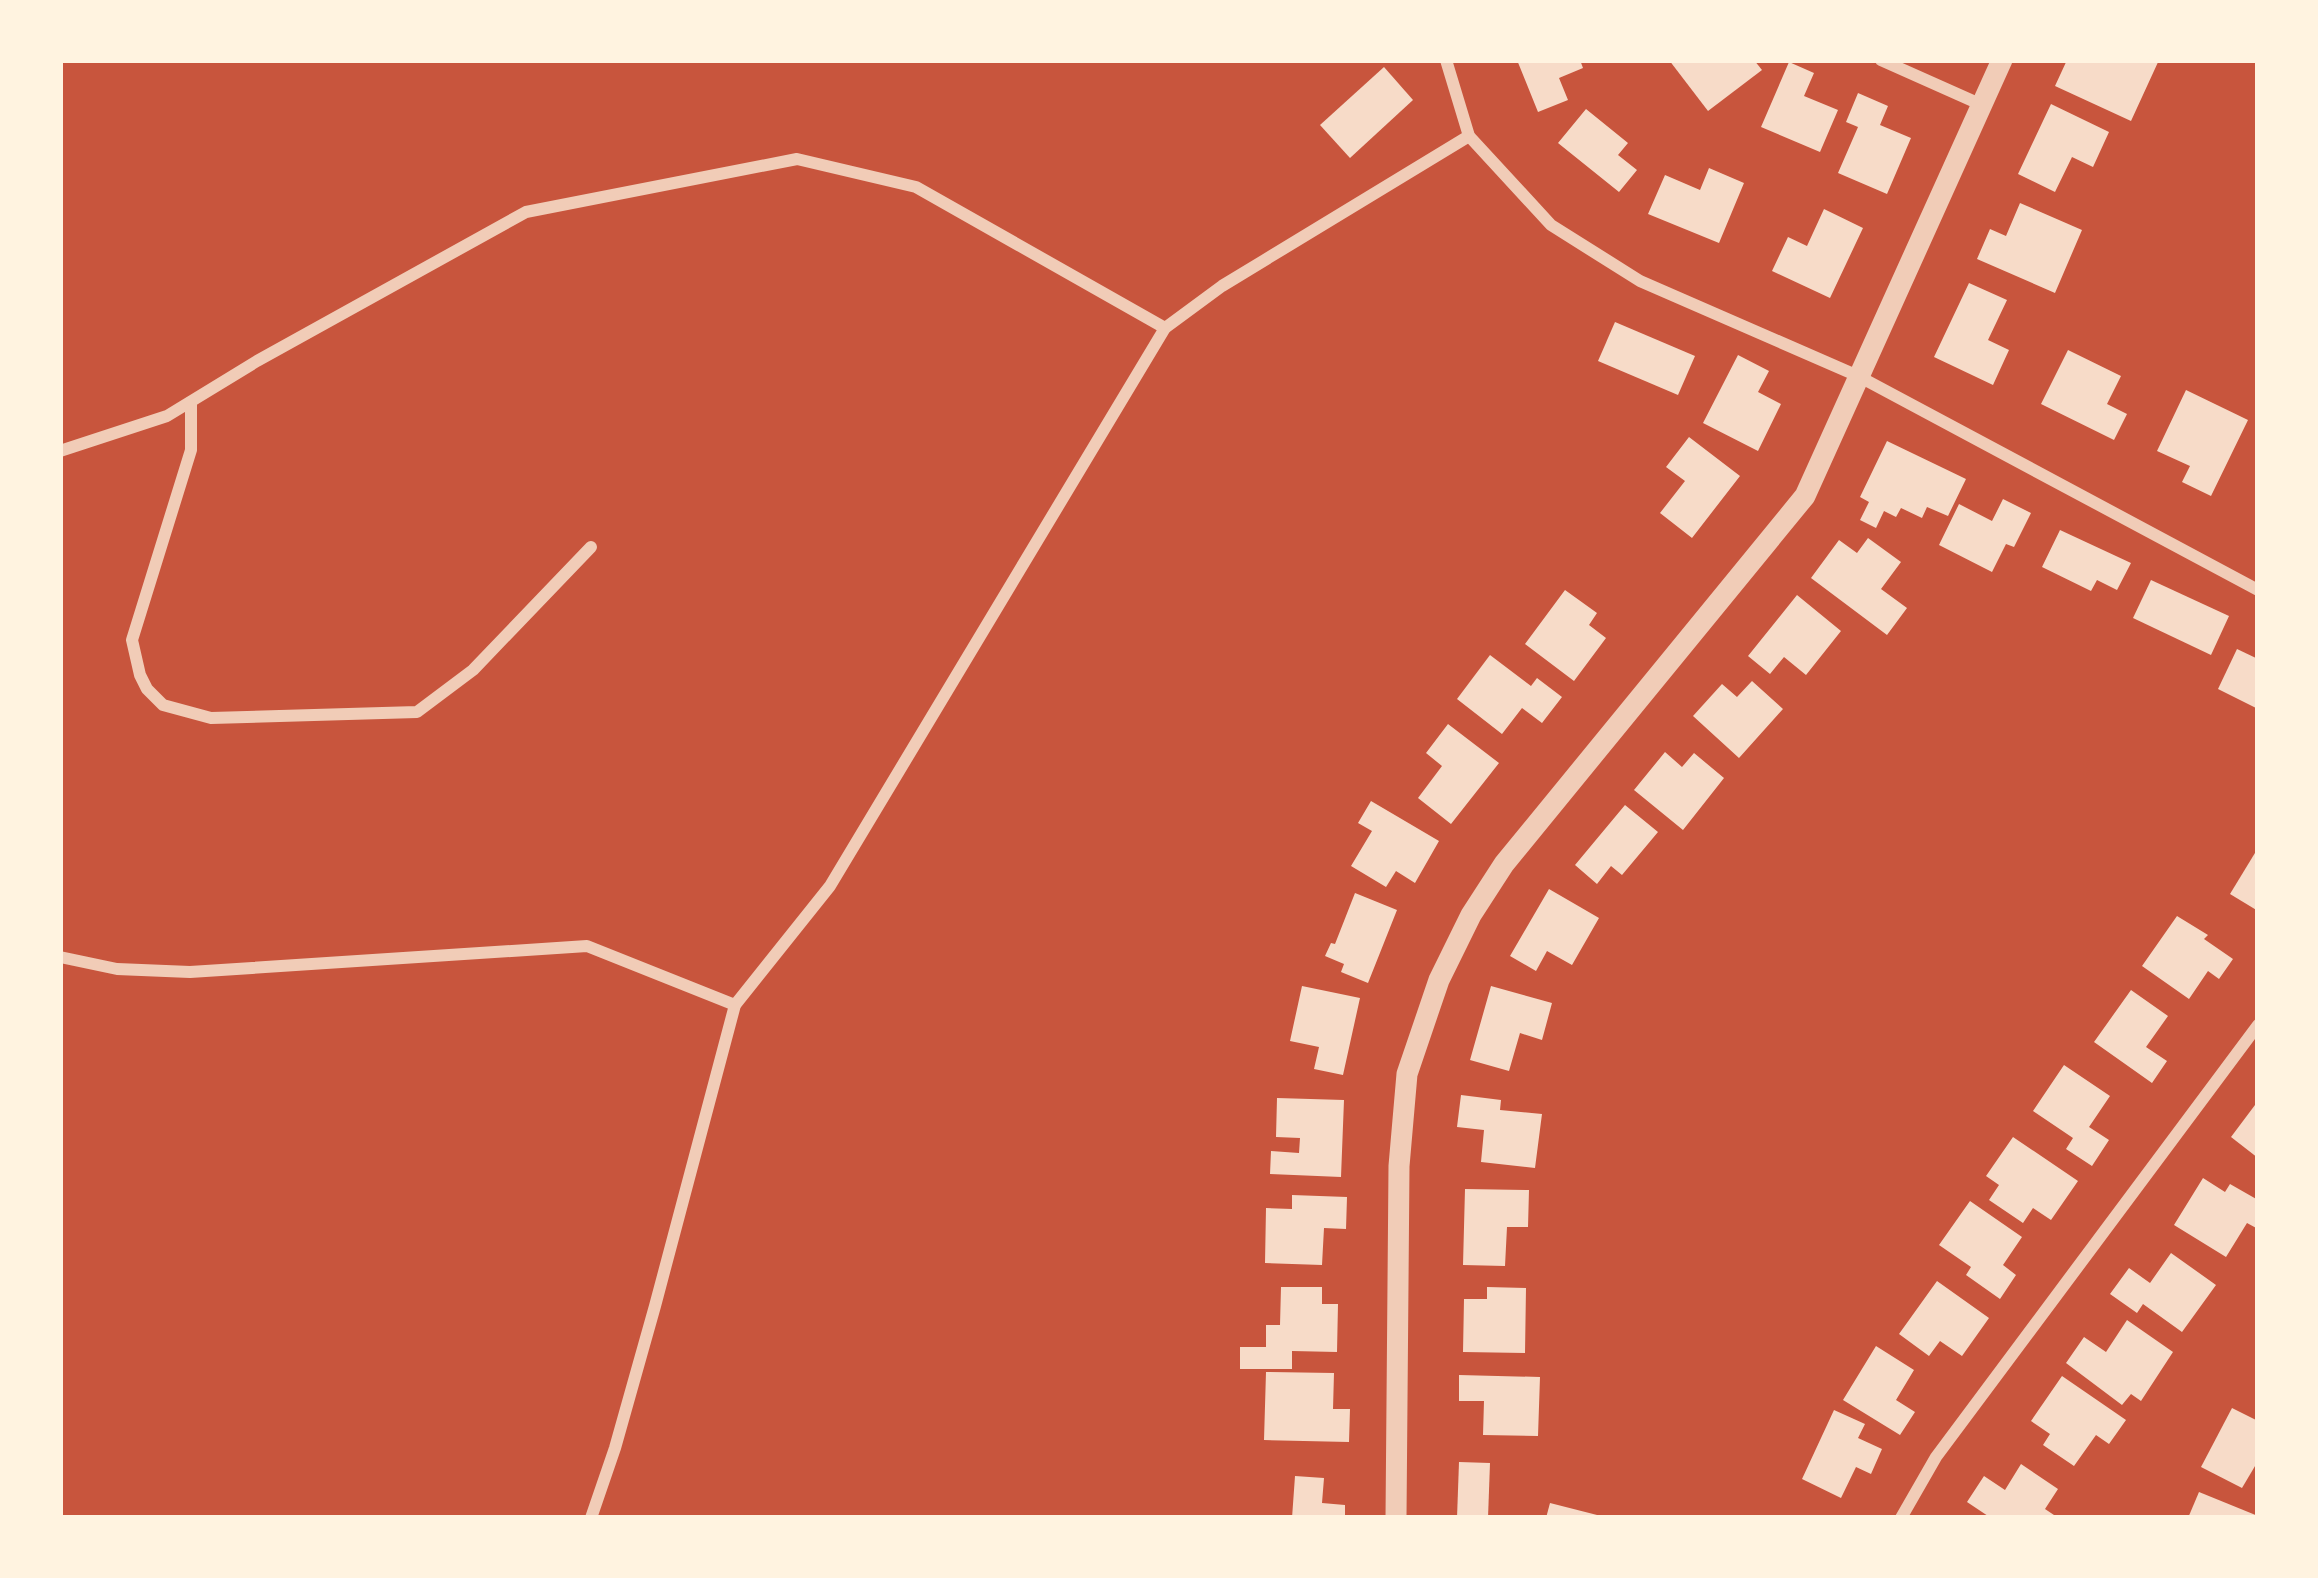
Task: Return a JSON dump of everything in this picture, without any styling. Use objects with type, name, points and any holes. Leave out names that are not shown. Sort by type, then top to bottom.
[{"type":"street","points":[[1446,60],[1469,136],[1550,225],[1640,281],[1858,376],[2258,590]]},
{"type":"street","points":[[1881,60],[1982,105]]},
{"type":"street","points":[[1396,1518],[1399,1166],[1407,1074],[1439,980],[1504,864],[1805,496],[2002,60]]},
{"type":"street","points":[[590,1518],[638,1367],[735,1005],[830,886],[1166,328],[1222,286],[1469,136]]},
{"type":"street","points":[[60,451],[167,416],[526,212],[797,159],[916,187],[1166,328]]},
{"type":"street","points":[[191,402],[191,450],[132,640],[140,675],[163,705],[211,718],[417,712],[472,670],[591,548]]},
{"type":"street","points":[[60,957],[117,969],[190,972],[587,946],[735,1005]]},
{"type":"street","points":[[1901,1518],[1936,1457],[2258,1025]]},
{"type":"building","points":[[1517,60],[1580,60],[1583,68],[1559,78],[1568,100],[1538,112]]},
{"type":"building","points":[[1669,60],[1754,60],[1762,70],[1708,111]]},
{"type":"building","points":[[2067,60],[2159,60],[2131,121],[2055,86]]},
{"type":"building","points":[[1789,62],[1814,73],[1804,96],[1838,110],[1820,152],[1761,127]]},
{"type":"building","points":[[1384,67],[1413,100],[1350,158],[1320,125]]},
{"type":"building","points":[[1858,93],[1888,106],[1880,125],[1911,138],[1887,194],[1838,173],[1858,127],[1846,122]]},
{"type":"building","points":[[2051,104],[2109,132],[2093,167],[2072,157],[2055,192],[2018,174]]},
{"type":"building","points":[[1586,109],[1628,143],[1618,155],[1637,170],[1619,192],[1558,143]]},
{"type":"building","points":[[1709,168],[1744,183],[1719,243],[1648,214],[1665,175],[1700,190]]},
{"type":"building","points":[[2020,203],[2082,230],[2055,293],[1977,259],[1990,229],[2006,236]]},
{"type":"building","points":[[1824,209],[1863,228],[1830,298],[1772,271],[1788,237],[1807,246]]},
{"type":"building","points":[[1969,283],[2007,300],[1988,340],[2009,350],[1993,385],[1934,357]]},
{"type":"building","points":[[1615,322],[1695,356],[1678,395],[1598,361]]},
{"type":"building","points":[[2068,350],[2121,376],[2107,404],[2127,414],[2114,440],[2041,404]]},
{"type":"building","points":[[1738,355],[1769,371],[1758,392],[1781,404],[1758,451],[1703,423]]},
{"type":"building","points":[[2186,390],[2248,420],[2211,496],[2182,482],[2190,466],[2157,451]]},
{"type":"building","points":[[1689,437],[1740,476],[1692,538],[1660,513],[1685,481],[1666,467]]},
{"type":"building","points":[[1887,441],[1966,479],[1948,516],[1927,507],[1922,518],[1901,508],[1896,517],[1884,511],[1876,528],[1860,520],[1869,502],[1860,497]]},
{"type":"building","points":[[2003,499],[2031,513],[2014,547],[2006,544],[1992,572],[1939,545],[1959,504],[1992,521]]},
{"type":"building","points":[[2060,530],[2131,563],[2117,590],[2097,580],[2091,591],[2042,567]]},
{"type":"building","points":[[1868,538],[1901,562],[1881,589],[1907,608],[1887,635],[1811,578],[1839,540],[1857,553]]},
{"type":"building","points":[[2151,580],[2229,616],[2211,655],[2133,618]]},
{"type":"building","points":[[1565,590],[1597,613],[1589,625],[1606,638],[1574,681],[1525,644]]},
{"type":"building","points":[[1797,595],[1841,631],[1806,675],[1784,657],[1770,674],[1748,656]]},
{"type":"building","points":[[2237,649],[2258,659],[2258,709],[2218,689]]},
{"type":"building","points":[[1490,655],[1531,686],[1537,678],[1562,697],[1542,723],[1522,708],[1502,734],[1457,699]]},
{"type":"building","points":[[1752,681],[1783,709],[1739,758],[1693,716],[1722,684],[1737,697]]},
{"type":"building","points":[[1448,724],[1499,763],[1451,824],[1418,798],[1442,766],[1426,753]]},
{"type":"building","points":[[1665,752],[1682,767],[1694,753],[1724,778],[1683,830],[1634,790]]},
{"type":"building","points":[[1371,801],[1439,841],[1415,883],[1396,871],[1386,887],[1351,866],[1372,831],[1358,823]]},
{"type":"building","points":[[1625,805],[1658,832],[1622,875],[1611,866],[1597,884],[1575,865]]},
{"type":"building","points":[[2258,848],[2258,911],[2230,894]]},
{"type":"building","points":[[1549,889],[1599,918],[1572,965],[1547,951],[1536,971],[1510,956]]},
{"type":"building","points":[[1355,893],[1397,910],[1368,983],[1341,972],[1344,964],[1325,956],[1331,943],[1335,944]]},
{"type":"building","points":[[2177,916],[2208,935],[2204,939],[2233,959],[2219,979],[2208,971],[2189,999],[2142,966]]},
{"type":"building","points":[[1302,986],[1360,998],[1343,1075],[1314,1069],[1319,1047],[1290,1041]]},
{"type":"building","points":[[1491,986],[1552,1003],[1542,1040],[1520,1033],[1509,1071],[1470,1060]]},
{"type":"building","points":[[2131,990],[2168,1016],[2146,1047],[2167,1061],[2152,1083],[2094,1042]]},
{"type":"building","points":[[2064,1065],[2110,1096],[2089,1127],[2109,1140],[2092,1166],[2066,1149],[2073,1138],[2033,1111]]},
{"type":"building","points":[[1461,1095],[1501,1100],[1500,1110],[1542,1114],[1535,1168],[1481,1162],[1484,1130],[1457,1127]]},
{"type":"building","points":[[1277,1098],[1344,1100],[1341,1177],[1270,1174],[1271,1151],[1299,1153],[1300,1138],[1276,1137]]},
{"type":"building","points":[[2258,1101],[2258,1158],[2231,1137]]},
{"type":"building","points":[[2013,1137],[2078,1181],[2051,1220],[2033,1208],[2023,1223],[1989,1200],[1999,1185],[1986,1176]]},
{"type":"building","points":[[2203,1178],[2225,1192],[2230,1184],[2258,1200],[2258,1229],[2247,1223],[2226,1257],[2174,1225]]},
{"type":"building","points":[[1465,1189],[1529,1190],[1528,1227],[1507,1227],[1505,1266],[1463,1265]]},
{"type":"building","points":[[1292,1195],[1347,1197],[1346,1229],[1324,1228],[1322,1265],[1265,1263],[1266,1208],[1292,1209]]},
{"type":"building","points":[[1970,1201],[2022,1237],[2003,1265],[2016,1275],[2000,1299],[1966,1275],[1971,1267],[1939,1245]]},
{"type":"building","points":[[2171,1253],[2216,1285],[2182,1332],[2143,1304],[2137,1313],[2110,1294],[2129,1268],[2150,1283]]},
{"type":"building","points":[[1937,1281],[1989,1318],[1962,1356],[1940,1341],[1929,1356],[1899,1334]]},
{"type":"building","points":[[1281,1287],[1322,1287],[1322,1304],[1338,1304],[1337,1352],[1292,1351],[1292,1369],[1240,1369],[1240,1347],[1266,1347],[1266,1325],[1280,1325]]},
{"type":"building","points":[[1487,1287],[1526,1288],[1525,1353],[1463,1352],[1464,1299],[1487,1299]]},
{"type":"building","points":[[2127,1320],[2173,1352],[2141,1401],[2131,1394],[2122,1405],[2066,1363],[2084,1337],[2106,1352]]},
{"type":"building","points":[[1876,1346],[1914,1370],[1896,1400],[1915,1412],[1900,1435],[1843,1400]]},
{"type":"building","points":[[1266,1372],[1334,1373],[1333,1409],[1350,1409],[1349,1442],[1264,1440]]},
{"type":"building","points":[[1459,1375],[1540,1377],[1538,1436],[1483,1435],[1484,1401],[1459,1401]]},
{"type":"building","points":[[2062,1376],[2126,1420],[2109,1444],[2096,1435],[2074,1466],[2043,1445],[2050,1434],[2031,1421]]},
{"type":"building","points":[[2232,1408],[2258,1421],[2258,1461],[2242,1488],[2201,1467]]},
{"type":"building","points":[[1834,1410],[1865,1424],[1858,1438],[1882,1449],[1871,1474],[1856,1467],[1841,1498],[1802,1479]]},
{"type":"building","points":[[1459,1462],[1490,1463],[1488,1518],[1457,1518]]},
{"type":"building","points":[[2021,1464],[2058,1489],[2045,1509],[2052,1518],[1991,1518],[1967,1502],[1984,1476],[2005,1490]]},
{"type":"building","points":[[1295,1476],[1324,1478],[1322,1503],[1345,1505],[1345,1518],[1292,1518]]},
{"type":"building","points":[[2199,1492],[2258,1516],[2258,1518],[2188,1518]]},
{"type":"building","points":[[1550,1503],[1601,1516],[1546,1518]]}]
